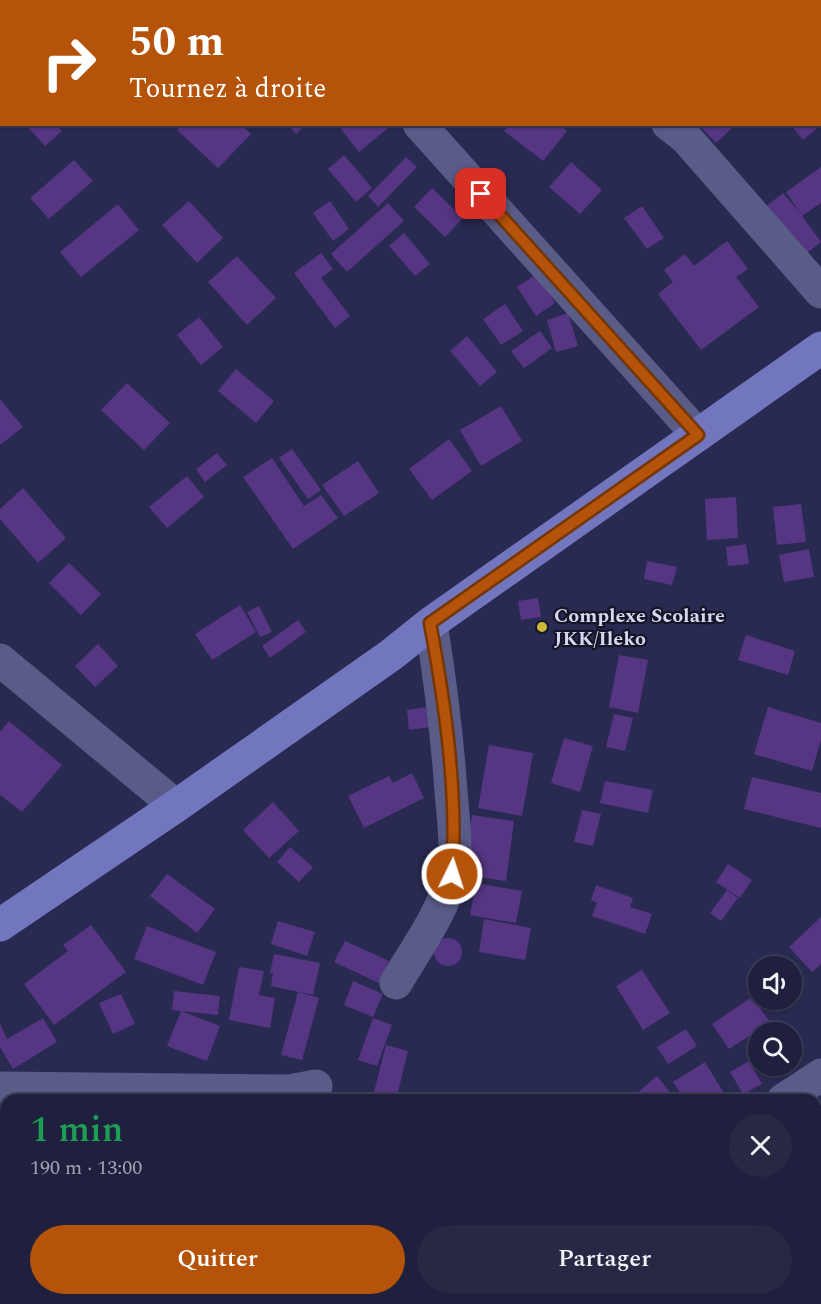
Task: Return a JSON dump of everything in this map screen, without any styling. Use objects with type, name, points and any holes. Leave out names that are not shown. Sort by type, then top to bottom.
[{"type":"highway","points":[[0,925],[176,806],[391,655],[430,623],[821,348]]},
{"type":"street","points":[[421,126],[698,435]]},
{"type":"street","points":[[671,126],[686,138],[821,292]]},
{"type":"street","points":[[396,983],[441,907],[452,874],[455,838],[439,669],[430,623]]},
{"type":"street","points":[[391,655],[439,669]]},
{"type":"street","points":[[0,660],[176,806]]},
{"type":"street","points":[[792,1094],[821,1075]]},
{"type":"street","points":[[0,1088],[289,1091],[316,1086]]},
{"type":"building","points":[[27,126],[58,126],[62,131],[45,146]]},
{"type":"building","points":[[180,126],[243,126],[251,134],[218,168],[177,130]]},
{"type":"building","points":[[289,126],[304,126],[296,134]]},
{"type":"building","points":[[339,126],[388,126],[389,127],[359,152]]},
{"type":"building","points":[[508,126],[561,126],[567,131],[543,161],[504,131]]},
{"type":"building","points":[[700,126],[734,126],[716,143]]},
{"type":"building","points":[[792,126],[820,126],[803,140]]},
{"type":"building","points":[[344,155],[372,188],[356,202],[328,169]]},
{"type":"building","points":[[406,157],[417,167],[378,207],[368,196]]},
{"type":"building","points":[[74,160],[93,181],[49,219],[30,198]]},
{"type":"building","points":[[571,162],[602,190],[580,214],[549,187]]},
{"type":"building","points":[[821,167],[821,203],[802,216],[821,242],[803,256],[764,208],[783,193],[800,213],[786,192]]},
{"type":"building","points":[[432,188],[463,218],[445,237],[414,207]]},
{"type":"building","points":[[189,201],[223,238],[197,263],[162,225]]},
{"type":"building","points":[[330,201],[349,229],[333,241],[313,213]]},
{"type":"building","points":[[388,203],[404,221],[347,272],[331,254]]},
{"type":"building","points":[[118,204],[139,230],[81,277],[60,252]]},
{"type":"building","points":[[642,206],[664,238],[647,249],[624,218]]},
{"type":"building","points":[[404,233],[430,264],[415,276],[389,246]]},
{"type":"building","points":[[727,241],[748,269],[736,277],[759,307],[701,350],[658,294],[673,282],[664,270],[685,254],[694,266]]},
{"type":"building","points":[[321,253],[333,269],[321,278],[350,316],[335,328],[294,273]]},
{"type":"building","points":[[237,256],[276,298],[247,325],[208,282]]},
{"type":"building","points":[[537,274],[555,303],[536,316],[517,287]]},
{"type":"building","points":[[505,304],[523,331],[501,345],[483,319]]},
{"type":"building","points":[[568,313],[578,346],[556,352],[547,320]]},
{"type":"building","points":[[199,317],[223,347],[201,365],[177,335]]},
{"type":"building","points":[[540,331],[552,348],[524,368],[511,351]]},
{"type":"building","points":[[467,336],[497,372],[480,386],[450,351]]},
{"type":"building","points":[[236,369],[274,401],[256,423],[218,391]]},
{"type":"building","points":[[127,383],[170,423],[144,450],[101,410]]},
{"type":"building","points":[[0,399],[23,427],[0,445]]},
{"type":"building","points":[[501,406],[522,441],[481,466],[460,430]]},
{"type":"building","points":[[449,439],[472,471],[432,500],[409,469]]},
{"type":"building","points":[[292,449],[321,490],[308,499],[279,458]]},
{"type":"building","points":[[217,453],[227,465],[205,482],[196,469]]},
{"type":"building","points":[[272,458],[304,506],[321,495],[338,518],[293,549],[243,477]]},
{"type":"building","points":[[358,461],[379,493],[344,516],[322,485]]},
{"type":"building","points":[[187,476],[204,497],[167,528],[149,507]]},
{"type":"building","points":[[23,488],[66,538],[38,563],[0,519],[0,509]]},
{"type":"building","points":[[736,497],[738,538],[707,540],[705,499]]},
{"type":"building","points":[[801,504],[806,542],[777,545],[773,507]]},
{"type":"building","points":[[746,544],[749,564],[728,566],[726,547]]},
{"type":"building","points":[[809,549],[814,577],[784,582],[779,555]]},
{"type":"building","points":[[647,561],[677,567],[672,585],[644,579]]},
{"type":"building","points":[[69,563],[101,594],[81,615],[49,583]]},
{"type":"building","points":[[538,598],[541,617],[521,620],[518,601]]},
{"type":"building","points":[[240,605],[256,632],[212,660],[195,634]]},
{"type":"building","points":[[259,606],[272,632],[260,637],[247,612]]},
{"type":"building","points":[[298,620],[306,632],[270,658],[262,646]]},
{"type":"building","points":[[746,635],[795,651],[788,675],[738,660]]},
{"type":"building","points":[[98,644],[118,666],[95,687],[75,666]]},
{"type":"building","points":[[619,655],[648,660],[638,713],[609,707]]},
{"type":"building","points":[[427,707],[430,727],[409,730],[407,710]]},
{"type":"building","points":[[768,707],[821,723],[821,740],[812,771],[754,754]]},
{"type":"building","points":[[614,714],[633,718],[625,751],[606,747]]},
{"type":"building","points":[[9,721],[62,765],[22,812],[0,795],[0,732]]},
{"type":"building","points":[[564,738],[593,746],[580,792],[551,783]]},
{"type":"building","points":[[489,745],[533,753],[522,816],[478,808]]},
{"type":"building","points":[[412,773],[424,798],[364,828],[348,796],[389,776],[393,783]]},
{"type":"building","points":[[752,777],[821,793],[821,828],[744,809]]},
{"type":"building","points":[[605,781],[653,790],[648,813],[600,803]]},
{"type":"building","points":[[273,802],[299,831],[269,858],[243,830]]},
{"type":"building","points":[[582,810],[601,814],[593,846],[574,842]]},
{"type":"building","points":[[472,815],[514,821],[506,881],[463,875]]},
{"type":"building","points":[[290,847],[313,867],[299,882],[277,862]]},
{"type":"building","points":[[728,864],[752,880],[740,898],[716,882]]},
{"type":"building","points":[[167,874],[215,909],[197,933],[150,896]]},
{"type":"building","points":[[476,883],[522,891],[516,923],[470,915]]},
{"type":"building","points":[[596,885],[633,898],[630,907],[652,914],[645,934],[592,916],[597,903],[591,900]]},
{"type":"building","points":[[727,890],[738,898],[721,921],[710,913]]},
{"type":"building","points":[[821,917],[821,964],[812,972],[802,961],[802,956],[797,956],[789,947]]},
{"type":"building","points":[[484,919],[531,928],[525,960],[479,952]]},
{"type":"building","points":[[278,921],[315,932],[307,956],[271,944]]},
{"type":"building","points":[[91,925],[126,972],[54,1025],[24,984],[68,951],[63,945]]},
{"type":"building","points":[[147,926],[216,952],[203,985],[134,959]]},
{"type":"building","points":[[448,938],[458,942],[462,952],[458,962],[448,966],[438,962],[434,952],[438,942]]},
{"type":"building","points":[[345,941],[389,961],[379,983],[334,962]]},
{"type":"building","points":[[274,954],[320,963],[313,995],[271,986],[273,973],[270,973]]},
{"type":"building","points":[[239,967],[264,971],[259,995],[275,998],[270,1028],[229,1020]]},
{"type":"building","points":[[642,970],[670,1013],[643,1030],[616,986]]},
{"type":"building","points":[[353,981],[383,994],[373,1017],[344,1005]]},
{"type":"building","points":[[174,991],[220,996],[218,1015],[172,1010]]},
{"type":"building","points":[[298,992],[319,998],[302,1060],[281,1055]]},
{"type":"building","points":[[121,994],[135,1024],[113,1034],[99,1003]]},
{"type":"building","points":[[748,1000],[748,1010],[761,1010],[770,1022],[748,1022],[748,1036],[729,1049],[712,1024]]},
{"type":"building","points":[[181,1011],[220,1026],[207,1061],[167,1046]]},
{"type":"building","points":[[43,1018],[57,1042],[13,1069],[0,1047],[0,1024],[7,1039]]},
{"type":"building","points":[[373,1018],[392,1025],[377,1066],[358,1060]]},
{"type":"building","points":[[686,1029],[697,1046],[668,1064],[657,1047]]},
{"type":"building","points":[[386,1045],[408,1051],[397,1094],[374,1094]]},
{"type":"building","points":[[705,1062],[724,1094],[681,1094],[673,1082]]},
{"type":"building","points":[[748,1062],[748,1076],[757,1076],[762,1084],[743,1094],[730,1072]]},
{"type":"building","points":[[657,1076],[671,1094],[636,1094]]},
{"type":"place","name":"Complexe Scolaire JKK/Ileko","points":[[542,627]]},
{"type":"route","points":[[452,874],[455,838],[450,775],[439,669],[430,623],[698,435],[481,194]]}]
